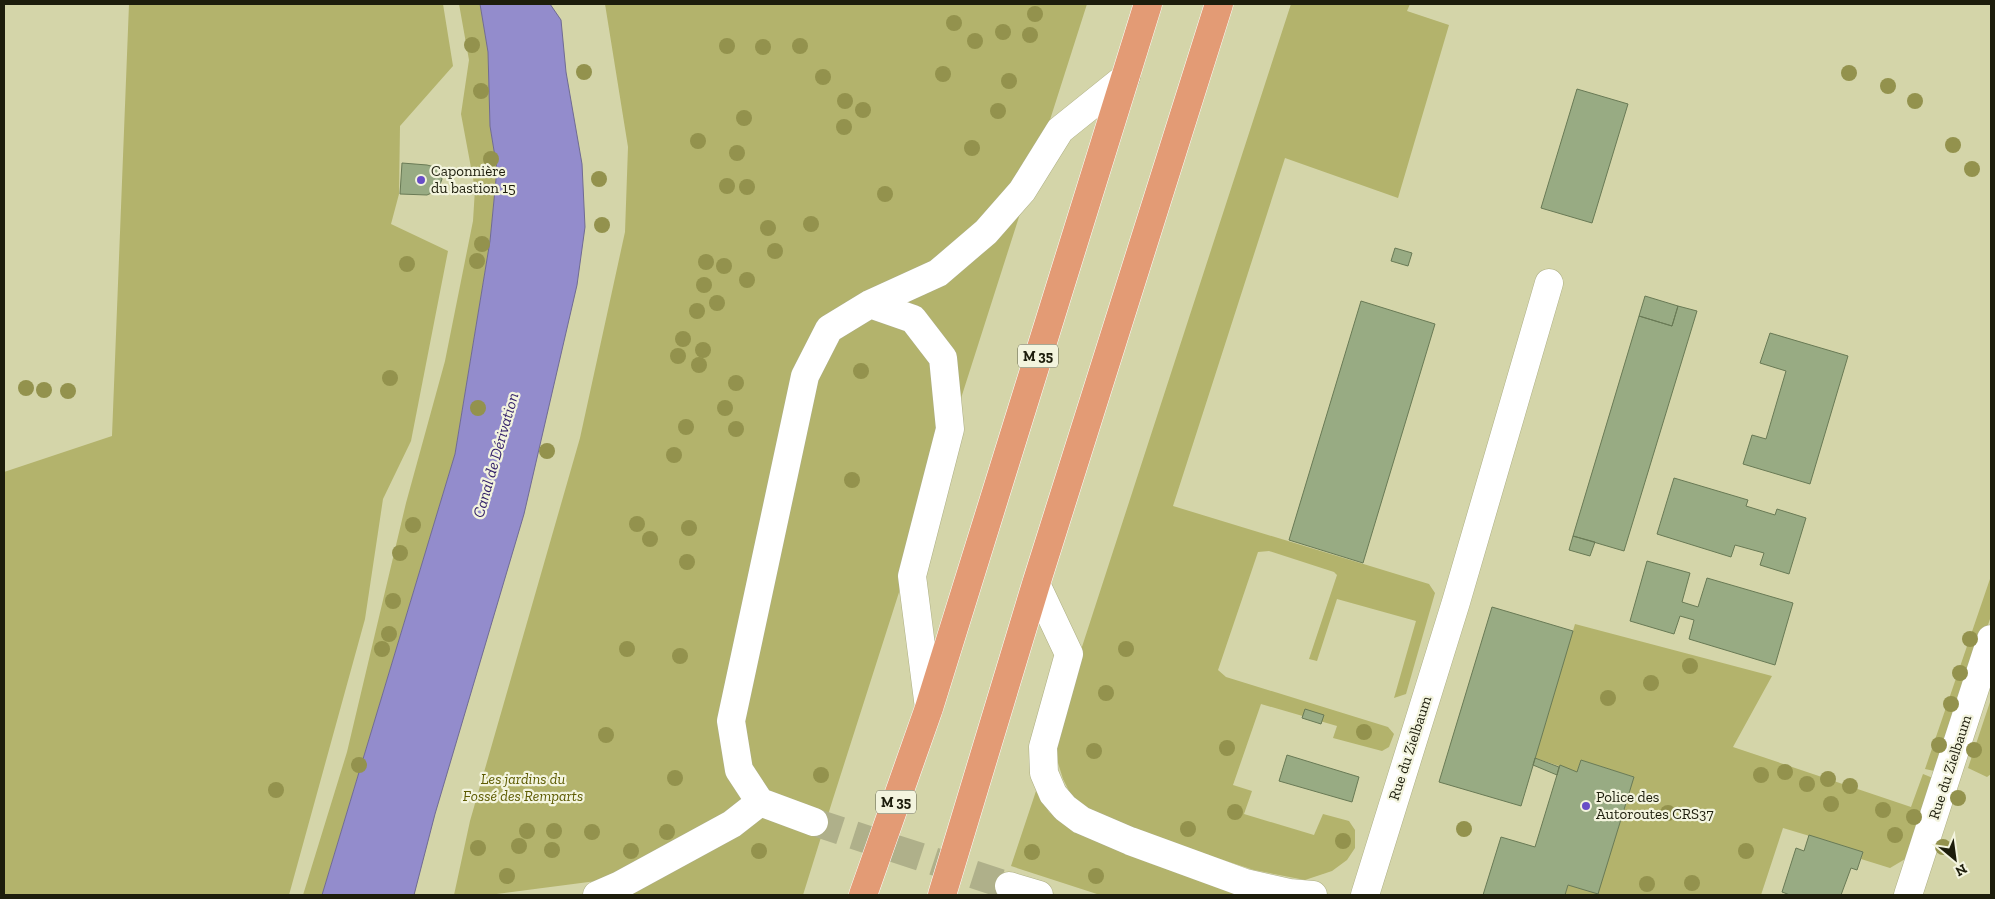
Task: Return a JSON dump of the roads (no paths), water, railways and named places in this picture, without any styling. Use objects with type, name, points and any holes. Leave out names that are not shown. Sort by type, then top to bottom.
[{"type":"highway","name":"M 35","points":[[863,895],[928,708],[1148,4]]},
{"type":"highway","points":[[942,895],[1036,584],[1219,4]]},
{"type":"street","points":[[814,822],[760,802],[739,770],[731,721],[805,376],[829,329],[870,304],[938,273],[986,232],[1022,190],[1060,130],[1126,77]]},
{"type":"street","name":"Rue du Zielbaum","points":[[1365,895],[1456,602],[1549,283]]},
{"type":"street","points":[[870,304],[913,319],[943,358],[950,430],[912,576],[928,708]]},
{"type":"street","points":[[1036,584],[1069,654],[1043,747],[1044,773],[1053,794],[1065,808],[1081,820],[1130,841],[1245,883],[1289,893],[1313,895]]},
{"type":"street","name":"Rue du Zielbaum","points":[[1908,895],[1991,639]]},
{"type":"street","points":[[597,895],[620,885],[732,824],[760,802]]},
{"type":"street","points":[[1009,886],[1039,895]]},
{"type":"water","name":"Canal de Dérivation","points":[[480,4],[550,4],[561,20],[566,72],[582,164],[585,227],[577,285],[524,514],[435,814],[414,895],[322,895],[455,454],[490,241],[497,169],[490,126],[488,52]]},
{"type":"tunnel","points":[[814,822],[1009,886]]},
{"type":"place","name":"Caponnière du bastion 15","points":[[421,180]]},
{"type":"place","name":"Police des Autoroutes CRS37","points":[[1586,806]]},
{"type":"park label","name":"Les jardins du Fossé des Remparts","points":[[523,788]]}]
